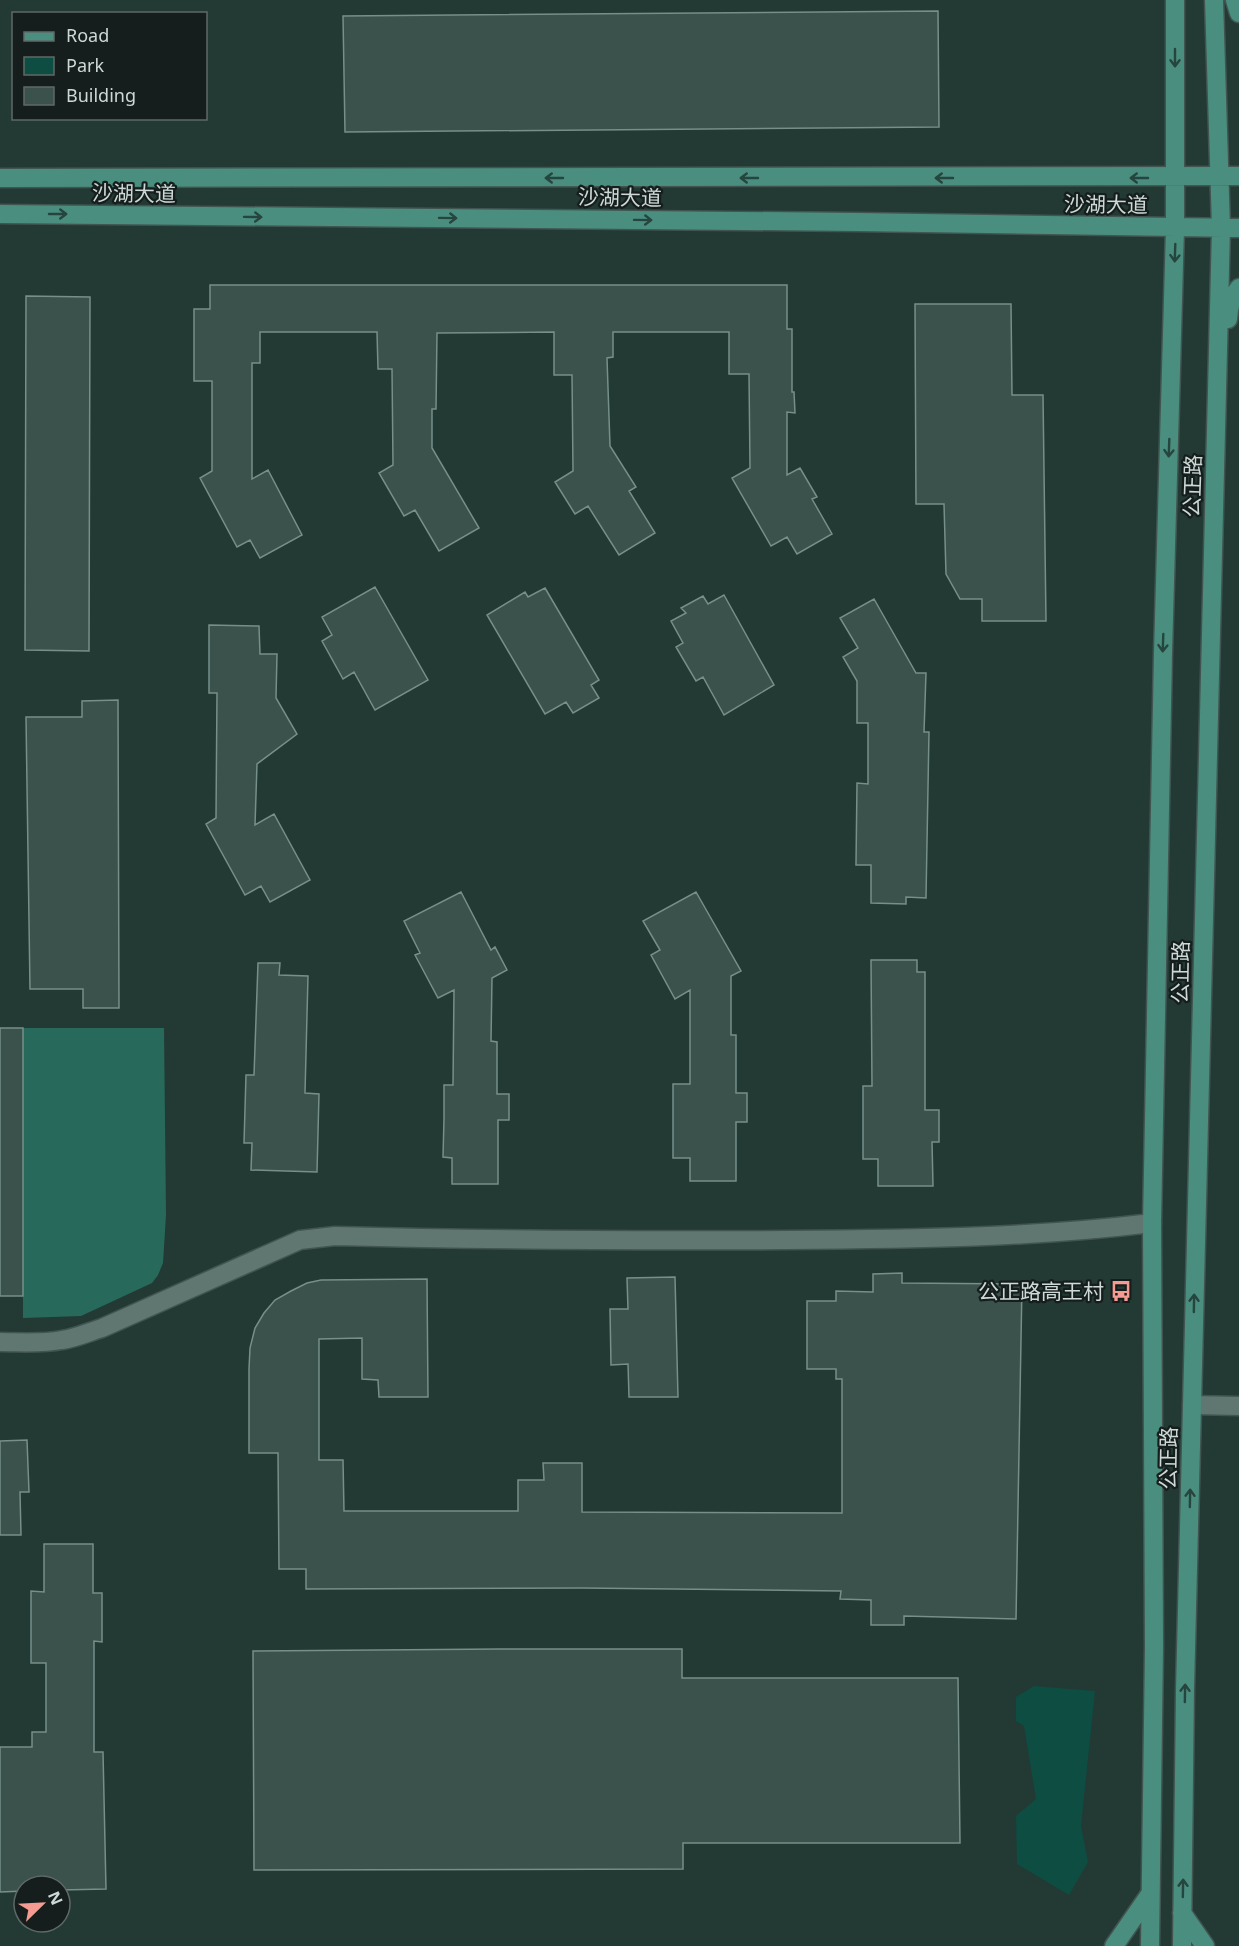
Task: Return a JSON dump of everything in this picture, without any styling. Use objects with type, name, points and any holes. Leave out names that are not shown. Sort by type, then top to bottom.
[{"type":"main road","name":"公正路","points":[[1150,1946],[1154,1647],[1152,1223],[1163,665],[1176,178],[1175,0]]},
{"type":"main road","name":"公正路","points":[[1182,1946],[1192,1404],[1217,420],[1230,228],[1220,176],[1214,0]]},
{"type":"main road","points":[[1235,0],[1239,13]]},
{"type":"main road","name":"沙湖大道","points":[[0,178],[1176,178],[1239,176]]},
{"type":"main road","name":"沙湖大道","points":[[0,214],[1230,228]]},
{"type":"main road","points":[[1217,420],[1224,408],[1228,307],[1239,288]]},
{"type":"main road","points":[[1114,1946],[1150,1894]]},
{"type":"main road","points":[[1182,1913],[1205,1946]]},
{"type":"street","points":[[0,1342],[63,1340],[102,1328],[300,1240],[314,1237],[520,1240],[911,1239],[1061,1233],[1152,1223]]},
{"type":"street","points":[[1192,1404],[1239,1406]]},
{"type":"green space","points":[[23,1028],[164,1028],[166,1215],[163,1263],[152,1283],[81,1316],[23,1318]]},
{"type":"green space","points":[[1034,1686],[1095,1691],[1081,1826],[1088,1862],[1069,1895],[1017,1864],[1016,1816],[1036,1799],[1024,1726],[1016,1721],[1016,1697]]},
{"type":"building","points":[[938,11],[939,127],[345,132],[343,16]]},
{"type":"building","points":[[210,285],[787,285],[787,329],[792,329],[792,392],[794,392],[795,413],[787,412],[787,475],[800,468],[817,497],[812,499],[832,534],[797,554],[787,537],[771,546],[732,478],[750,468],[749,374],[729,374],[729,332],[613,332],[613,357],[607,358],[610,446],[636,487],[629,491],[655,533],[619,555],[588,506],[575,514],[555,482],[573,471],[572,375],[554,375],[554,332],[437,333],[436,409],[432,409],[432,448],[479,528],[439,551],[415,510],[404,516],[379,473],[393,465],[392,369],[378,369],[377,332],[260,332],[260,363],[252,363],[252,479],[268,470],[302,535],[260,558],[250,540],[237,547],[200,478],[212,471],[212,381],[194,381],[194,309],[210,309]]},
{"type":"building","points":[[26,296],[90,297],[89,651],[25,650]]},
{"type":"building","points":[[915,304],[1011,304],[1012,395],[1043,395],[1046,621],[982,621],[982,599],[960,599],[946,574],[944,504],[916,504]]},
{"type":"building","points":[[375,587],[428,680],[375,710],[354,672],[343,679],[322,641],[332,635],[322,617]]},
{"type":"building","points":[[545,588],[599,680],[591,685],[599,698],[573,713],[566,702],[545,714],[487,615],[525,592],[528,597]]},
{"type":"building","points":[[724,595],[774,685],[724,715],[703,677],[696,681],[676,647],[683,643],[671,621],[686,613],[681,608],[703,596],[708,604]]},
{"type":"building","points":[[874,599],[916,673],[926,673],[924,732],[929,732],[926,898],[906,897],[906,904],[871,903],[871,865],[856,865],[857,783],[868,784],[868,723],[857,723],[857,681],[843,657],[858,648],[840,618]]},
{"type":"building","points":[[209,625],[259,626],[260,654],[277,654],[276,698],[297,734],[257,764],[255,825],[274,814],[310,880],[270,902],[261,886],[245,895],[206,824],[216,818],[217,693],[209,693]]},
{"type":"building","points":[[118,700],[119,1008],[83,1008],[83,989],[30,989],[26,717],[82,717],[82,701]]},
{"type":"building","points":[[461,892],[491,950],[495,947],[507,970],[492,978],[491,1041],[497,1042],[497,1094],[509,1094],[509,1120],[498,1120],[498,1184],[452,1184],[452,1158],[443,1157],[444,1085],[453,1085],[454,990],[438,998],[415,955],[420,953],[404,921]]},
{"type":"building","points":[[696,892],[741,971],[731,976],[731,1035],[736,1035],[736,1093],[747,1093],[747,1122],[736,1122],[736,1181],[690,1181],[690,1158],[673,1158],[673,1084],[690,1084],[690,990],[675,999],[651,955],[660,950],[643,921]]},
{"type":"building","points":[[871,960],[917,960],[917,972],[925,972],[925,1110],[939,1110],[939,1142],[932,1142],[933,1186],[878,1186],[878,1159],[863,1159],[863,1086],[872,1086]]},
{"type":"building","points":[[258,963],[280,963],[279,975],[308,976],[305,1093],[319,1094],[317,1172],[251,1170],[252,1143],[244,1143],[246,1075],[254,1075]]},
{"type":"building","points":[[0,1028],[23,1028],[23,1296],[0,1296]]},
{"type":"building","points":[[902,1273],[902,1283],[1022,1284],[1016,1619],[904,1616],[904,1625],[871,1625],[871,1600],[840,1599],[841,1591],[582,1588],[306,1589],[306,1569],[279,1569],[278,1453],[249,1453],[250,1348],[255,1328],[275,1300],[307,1283],[321,1280],[427,1279],[428,1397],[379,1397],[378,1380],[362,1379],[362,1338],[319,1339],[319,1460],[343,1460],[344,1511],[518,1511],[518,1480],[544,1480],[543,1463],[582,1463],[582,1512],[842,1513],[842,1379],[836,1379],[836,1369],[807,1369],[807,1301],[836,1301],[836,1291],[873,1292],[873,1274]]},
{"type":"building","points":[[675,1277],[678,1397],[629,1397],[628,1364],[611,1365],[610,1309],[628,1309],[627,1278]]},
{"type":"building","points":[[27,1440],[29,1492],[20,1492],[21,1535],[0,1535],[0,1441]]},
{"type":"building","points":[[44,1544],[93,1544],[93,1593],[102,1593],[102,1642],[94,1641],[94,1752],[103,1752],[106,1889],[72,1890],[72,1874],[12,1874],[12,1892],[0,1892],[0,1747],[32,1747],[32,1732],[46,1732],[46,1663],[31,1663],[31,1591],[44,1592]]},
{"type":"building","points":[[682,1649],[682,1678],[958,1678],[960,1843],[683,1843],[683,1869],[254,1870],[253,1651]]},
{"type":"place","name":"公正路高王村","points":[[1121,1291]]}]
